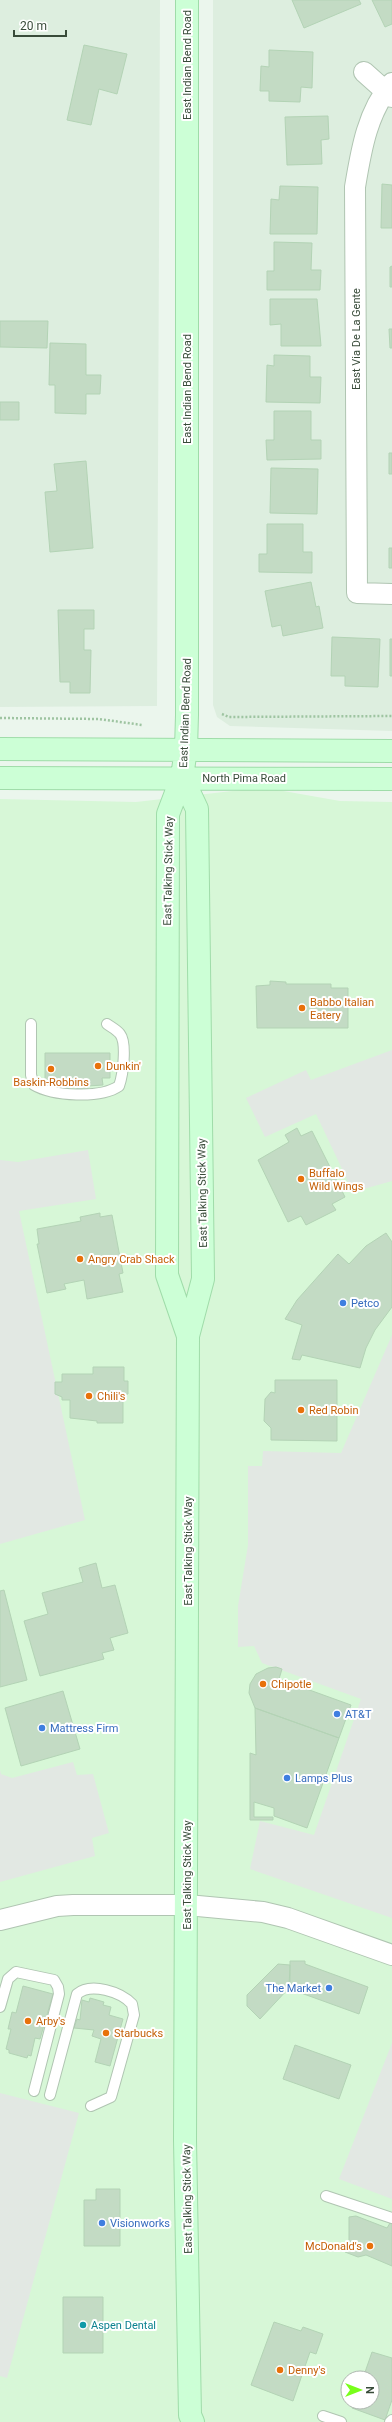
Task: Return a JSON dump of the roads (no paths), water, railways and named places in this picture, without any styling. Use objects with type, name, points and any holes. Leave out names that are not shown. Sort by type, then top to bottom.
[{"type":"main road","name":"East Indian Bend Road","points":[[182,777],[186,749],[187,0]]},
{"type":"main road","points":[[0,749],[392,751]]},
{"type":"main road","name":"North Pima Road","points":[[0,778],[182,777],[392,779]]},
{"type":"main road","name":"East Talking Stick Way","points":[[182,777],[168,814],[168,1275],[188,1336]]},
{"type":"main road","name":"East Talking Stick Way","points":[[182,777],[197,809],[203,1279],[188,1336],[185,2140],[190,2420]]},
{"type":"main road","points":[[168,1120],[180,1127],[186,1135],[188,1204],[190,1218],[202,1252]]},
{"type":"street","name":"East Via De La Gente","points":[[364,72],[390,90],[365,133],[355,187],[357,593],[392,594]]},
{"type":"street","points":[[0,1920],[57,1906],[187,1905],[273,1914],[392,1954]]},
{"type":"lane","points":[[31,1024],[31,1075],[34,1085],[45,1092],[102,1094],[119,1086],[123,1076],[123,1045],[120,1034],[107,1024]]},
{"type":"lane","points":[[0,2007],[8,1979],[16,1972],[54,1980],[58,1987],[59,1994],[34,2091]]},
{"type":"lane","points":[[50,2095],[77,1994],[82,1990],[91,1988],[120,1995],[132,2004],[134,2015],[112,2097],[91,2106]]},
{"type":"lane","points":[[326,2196],[392,2218]]},
{"type":"lane","points":[[323,2416],[341,2422]]},
{"type":"place","name":"Babbo Italian Eatery","points":[[302,1008]]},
{"type":"place","name":"Dunkin'","points":[[98,1066]]},
{"type":"place","name":"Baskin-Robbins","points":[[51,1069]]},
{"type":"place","name":"Buffalo Wild Wings","points":[[301,1179]]},
{"type":"place","name":"Angry Crab Shack","points":[[80,1259]]},
{"type":"place","name":"Petco","points":[[343,1303]]},
{"type":"place","name":"Chili's","points":[[89,1396]]},
{"type":"place","name":"Red Robin","points":[[301,1410]]},
{"type":"place","name":"Chipotle","points":[[263,1684]]},
{"type":"place","name":"AT&T","points":[[337,1714]]},
{"type":"place","name":"Mattress Firm","points":[[42,1728]]},
{"type":"place","name":"Lamps Plus","points":[[287,1778]]},
{"type":"place","name":"The Market","points":[[329,1988]]},
{"type":"place","name":"Arby's","points":[[28,2021]]},
{"type":"place","name":"Starbucks","points":[[106,2033]]},
{"type":"place","name":"Visionworks","points":[[102,2223]]},
{"type":"place","name":"McDonald's","points":[[370,2246]]},
{"type":"place","name":"Aspen Dental","points":[[83,2325]]},
{"type":"place","name":"Denny's","points":[[280,2370]]}]
